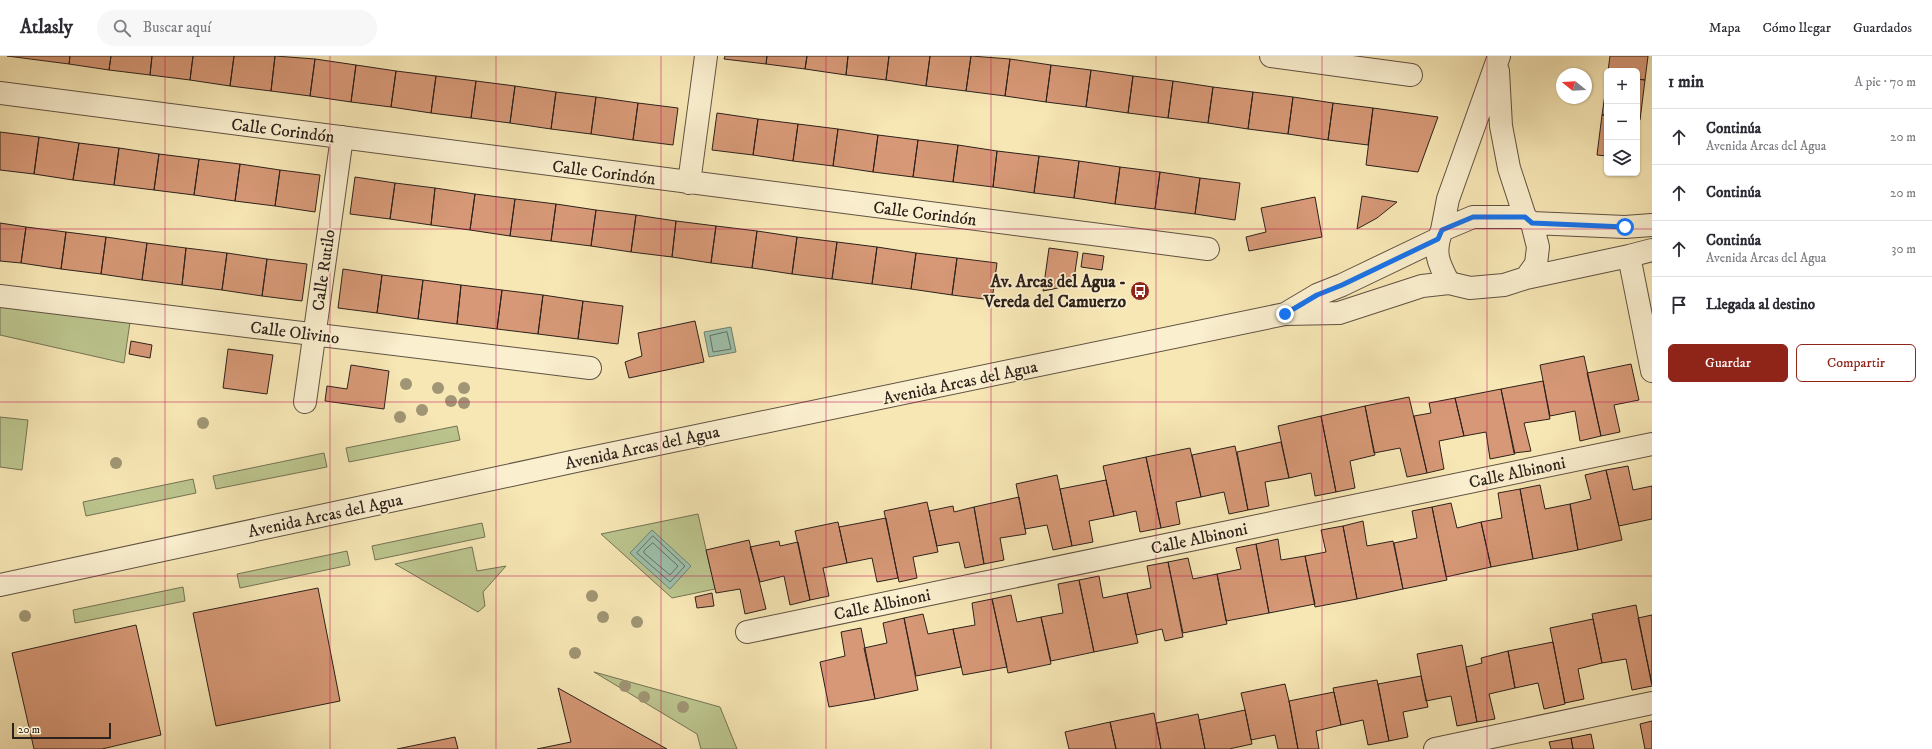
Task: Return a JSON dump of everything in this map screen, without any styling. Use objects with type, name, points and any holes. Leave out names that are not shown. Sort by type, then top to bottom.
[{"type":"street","points":[[689,183],[706,56]]},
{"type":"street","points":[[1271,56],[1411,75]]},
{"type":"street","points":[[1498,58],[1501,126],[1509,168],[1538,247],[1536,264],[1526,278]]},
{"type":"street","points":[[1498,58],[1448,199],[1440,234],[1436,256],[1449,283],[1470,288],[1504,285],[1526,278],[1652,250]]},
{"type":"street","name":"Calle Corindón","points":[[0,93],[1208,249]]},
{"type":"street","name":"Calle Rutilo","points":[[305,402],[342,138]]},
{"type":"street","points":[[1440,234],[1473,217],[1625,227],[1652,225]]},
{"type":"street","name":"Avenida Arcas del Agua","points":[[1285,314],[1317,295],[1342,285],[1440,234]]},
{"type":"street","points":[[1629,256],[1652,371]]},
{"type":"street","name":"Avenida Arcas del Agua","points":[[0,585],[576,461],[1285,314],[1339,313],[1422,286],[1449,283]]},
{"type":"street","name":"Calle Olivino","points":[[0,296],[590,368]]},
{"type":"street","name":"Calle Albinoni","points":[[747,632],[1652,444]]},
{"type":"street","points":[[1435,749],[1652,703]]},
{"type":"green space","points":[[0,307],[130,322],[124,363],[0,335]]},
{"type":"green space","points":[[0,417],[28,420],[22,470],[0,467]]},
{"type":"green space","points":[[457,426],[460,440],[349,462],[346,448]]},
{"type":"green space","points":[[324,453],[327,467],[216,489],[213,476]]},
{"type":"green space","points":[[193,479],[196,493],[86,516],[83,502]]},
{"type":"green space","points":[[698,514],[715,589],[672,598],[601,534]]},
{"type":"green space","points":[[482,523],[485,537],[375,560],[372,546]]},
{"type":"green space","points":[[472,547],[477,571],[506,566],[483,592],[485,606],[478,612],[395,564]]},
{"type":"green space","points":[[347,551],[350,565],[240,588],[237,574]]},
{"type":"green space","points":[[183,587],[185,601],[75,623],[73,610]]},
{"type":"green space","points":[[594,672],[720,707],[737,749],[701,749],[697,734]]},
{"type":"water","points":[[731,327],[736,352],[709,357],[704,332]]},
{"type":"water","points":[[652,530],[691,566],[670,589],[630,553]]},
{"type":"building","points":[[7,56],[70,56],[69,64]]},
{"type":"building","points":[[70,56],[111,56],[109,70],[69,64]]},
{"type":"building","points":[[111,56],[152,56],[150,75],[109,70]]},
{"type":"building","points":[[152,56],[193,56],[190,80],[150,75]]},
{"type":"building","points":[[193,56],[234,56],[230,86],[190,80]]},
{"type":"building","points":[[234,56],[275,56],[271,91],[230,86]]},
{"type":"building","points":[[275,56],[315,59],[310,96],[271,91]]},
{"type":"building","points":[[725,56],[767,56],[766,64],[724,59]]},
{"type":"building","points":[[767,56],[807,56],[805,69],[766,64]]},
{"type":"building","points":[[807,56],[848,56],[846,75],[805,69]]},
{"type":"building","points":[[848,56],[889,56],[886,80],[846,75]]},
{"type":"building","points":[[889,56],[930,56],[926,86],[886,80]]},
{"type":"building","points":[[930,56],[971,56],[966,91],[926,86]]},
{"type":"building","points":[[971,56],[1010,59],[1005,96],[966,91]]},
{"type":"building","points":[[1610,56],[1648,56],[1645,80],[1640,79],[1640,68],[1608,68]]},
{"type":"building","points":[[315,59],[356,65],[351,102],[310,96]]},
{"type":"building","points":[[1010,59],[1051,65],[1046,102],[1005,96]]},
{"type":"building","points":[[356,65],[396,71],[391,107],[351,102]]},
{"type":"building","points":[[1051,65],[1091,70],[1086,107],[1046,102]]},
{"type":"building","points":[[1091,70],[1133,76],[1128,113],[1086,107]]},
{"type":"building","points":[[396,71],[436,76],[431,113],[391,107]]},
{"type":"building","points":[[436,76],[476,81],[471,118],[431,113]]},
{"type":"building","points":[[1133,76],[1173,81],[1168,118],[1128,113]]},
{"type":"building","points":[[1640,79],[1645,80],[1640,120]]},
{"type":"building","points":[[476,81],[515,86],[510,123],[471,118]]},
{"type":"building","points":[[1173,81],[1213,87],[1208,123],[1168,118]]},
{"type":"building","points":[[515,86],[556,92],[551,129],[510,123]]},
{"type":"building","points":[[1213,87],[1253,92],[1248,129],[1208,123]]},
{"type":"building","points":[[556,92],[596,97],[591,134],[551,129]]},
{"type":"building","points":[[1253,92],[1293,97],[1288,134],[1248,129]]},
{"type":"building","points":[[596,97],[638,103],[633,140],[591,134]]},
{"type":"building","points":[[1293,97],[1333,103],[1328,140],[1288,134]]},
{"type":"building","points":[[1604,101],[1604,115],[1602,115]]},
{"type":"building","points":[[638,103],[678,108],[673,145],[633,140]]},
{"type":"building","points":[[1333,103],[1373,108],[1368,145],[1328,140]]},
{"type":"building","points":[[1373,108],[1438,117],[1418,172],[1366,165]]},
{"type":"building","points":[[717,113],[758,119],[753,155],[712,150]]},
{"type":"building","points":[[1602,115],[1604,115],[1604,156],[1597,155]]},
{"type":"building","points":[[758,119],[798,124],[793,161],[753,155]]},
{"type":"building","points":[[798,124],[838,129],[833,166],[793,161]]},
{"type":"building","points":[[838,129],[878,135],[873,172],[833,166]]},
{"type":"building","points":[[0,132],[39,137],[34,174],[0,170]]},
{"type":"building","points":[[878,135],[918,140],[913,177],[873,172]]},
{"type":"building","points":[[39,137],[79,143],[73,180],[34,174]]},
{"type":"building","points":[[918,140],[958,145],[953,182],[913,177]]},
{"type":"building","points":[[79,143],[119,148],[114,185],[73,180]]},
{"type":"building","points":[[958,145],[997,151],[993,187],[953,182]]},
{"type":"building","points":[[119,148],[159,154],[154,190],[114,185]]},
{"type":"building","points":[[997,151],[1039,156],[1034,193],[993,187]]},
{"type":"building","points":[[159,154],[199,159],[194,195],[154,190]]},
{"type":"building","points":[[1039,156],[1079,161],[1074,198],[1034,193]]},
{"type":"building","points":[[199,159],[240,164],[235,201],[194,195]]},
{"type":"building","points":[[1079,161],[1120,167],[1115,204],[1074,198]]},
{"type":"building","points":[[240,164],[280,170],[275,206],[235,201]]},
{"type":"building","points":[[1120,167],[1160,172],[1155,209],[1115,204]]},
{"type":"building","points":[[280,170],[320,175],[315,212],[275,206]]},
{"type":"building","points":[[1160,172],[1200,178],[1195,214],[1155,209]]},
{"type":"building","points":[[355,177],[395,183],[390,219],[350,214]]},
{"type":"building","points":[[1200,178],[1240,183],[1235,220],[1195,214]]},
{"type":"building","points":[[395,183],[435,188],[431,225],[390,219]]},
{"type":"building","points":[[435,188],[475,194],[470,230],[431,225]]},
{"type":"building","points":[[475,194],[515,199],[510,236],[470,230]]},
{"type":"building","points":[[1362,196],[1397,202],[1377,218],[1357,229]]},
{"type":"building","points":[[1315,197],[1322,237],[1249,251],[1246,237],[1266,232],[1261,208]]},
{"type":"building","points":[[515,199],[556,204],[551,241],[510,236]]},
{"type":"building","points":[[556,204],[596,210],[591,246],[551,241]]},
{"type":"building","points":[[596,210],[636,215],[631,252],[591,246]]},
{"type":"building","points":[[636,215],[676,221],[672,257],[631,252]]},
{"type":"building","points":[[676,221],[716,226],[711,263],[672,257]]},
{"type":"building","points":[[0,223],[26,227],[21,263],[0,261]]},
{"type":"building","points":[[716,226],[757,231],[752,268],[711,263]]},
{"type":"building","points":[[26,227],[66,232],[61,269],[21,263]]},
{"type":"building","points":[[757,231],[797,237],[792,274],[752,268]]},
{"type":"building","points":[[66,232],[106,237],[101,274],[61,269]]},
{"type":"building","points":[[106,237],[147,243],[142,280],[101,274]]},
{"type":"building","points":[[797,237],[837,242],[832,279],[792,274]]},
{"type":"building","points":[[837,242],[877,247],[872,284],[832,279]]},
{"type":"building","points":[[147,243],[186,248],[182,285],[142,280]]},
{"type":"building","points":[[877,247],[916,253],[911,289],[872,284]]},
{"type":"building","points":[[186,248],[227,253],[222,290],[182,285]]},
{"type":"building","points":[[1049,248],[1078,252],[1073,285],[1043,291]]},
{"type":"building","points":[[227,253],[267,259],[262,296],[222,290]]},
{"type":"building","points":[[916,253],[957,258],[952,295],[911,289]]},
{"type":"building","points":[[1083,253],[1104,256],[1102,270],[1081,267]]},
{"type":"building","points":[[957,258],[997,263],[992,300],[952,295]]},
{"type":"building","points":[[267,259],[307,264],[302,301],[262,296]]},
{"type":"building","points":[[343,269],[382,275],[377,313],[338,308]]},
{"type":"building","points":[[382,275],[423,280],[418,319],[377,313]]},
{"type":"building","points":[[423,280],[461,285],[457,324],[418,319]]},
{"type":"building","points":[[461,285],[502,290],[497,329],[457,324]]},
{"type":"building","points":[[502,290],[543,295],[538,334],[497,329]]},
{"type":"building","points":[[543,295],[583,301],[578,339],[538,334]]},
{"type":"building","points":[[583,301],[623,306],[618,344],[578,339]]},
{"type":"building","points":[[695,321],[704,362],[629,378],[625,362],[642,356],[638,333]]},
{"type":"building","points":[[131,341],[152,345],[150,358],[129,354]]},
{"type":"building","points":[[228,349],[273,355],[267,394],[223,388]]},
{"type":"building","points":[[1584,356],[1601,436],[1580,441],[1575,411],[1550,416],[1540,365]]},
{"type":"building","points":[[1631,364],[1639,400],[1614,405],[1620,432],[1601,436],[1587,373]]},
{"type":"building","points":[[351,365],[389,371],[384,409],[325,401],[327,386],[347,389]]},
{"type":"building","points":[[1543,381],[1550,419],[1524,423],[1531,451],[1514,453],[1501,389]]},
{"type":"building","points":[[1501,389],[1515,454],[1490,459],[1486,432],[1464,436],[1455,398]]},
{"type":"building","points":[[1409,397],[1427,473],[1407,477],[1400,448],[1374,453],[1365,406]]},
{"type":"building","points":[[1455,398],[1464,436],[1439,441],[1444,469],[1427,473],[1414,416],[1431,413],[1429,403]]},
{"type":"building","points":[[1365,406],[1375,455],[1350,461],[1355,488],[1336,492],[1321,416]]},
{"type":"building","points":[[1321,416],[1336,492],[1315,496],[1311,473],[1289,478],[1278,426]]},
{"type":"building","points":[[1281,442],[1289,478],[1265,482],[1269,506],[1248,510],[1237,452]]},
{"type":"building","points":[[1235,446],[1248,510],[1229,514],[1224,492],[1201,497],[1192,455]]},
{"type":"building","points":[[1190,448],[1201,497],[1176,502],[1180,524],[1161,528],[1146,457]]},
{"type":"building","points":[[1146,457],[1161,528],[1140,532],[1136,511],[1114,516],[1103,466]]},
{"type":"building","points":[[1628,466],[1633,490],[1652,486],[1652,519],[1619,526],[1606,470]]},
{"type":"building","points":[[1606,470],[1622,540],[1578,550],[1570,504],[1591,499],[1585,475]]},
{"type":"building","points":[[1057,475],[1072,546],[1053,550],[1047,525],[1025,529],[1016,484]]},
{"type":"building","points":[[1106,480],[1114,516],[1089,521],[1093,542],[1072,546],[1060,489]]},
{"type":"building","points":[[1540,485],[1545,509],[1570,504],[1578,550],[1533,559],[1520,489]]},
{"type":"building","points":[[1520,489],[1533,559],[1491,567],[1481,522],[1502,518],[1498,493]]},
{"type":"building","points":[[1019,497],[1026,534],[1000,538],[1004,560],[984,564],[974,507]]},
{"type":"building","points":[[927,502],[938,552],[913,557],[917,578],[899,582],[884,511]]},
{"type":"building","points":[[1451,503],[1457,528],[1481,522],[1491,567],[1446,577],[1432,507]]},
{"type":"building","points":[[953,506],[954,512],[974,507],[984,564],[965,568],[959,542],[937,546],[929,511]]},
{"type":"building","points":[[1432,507],[1447,580],[1403,589],[1394,543],[1417,538],[1412,511]]},
{"type":"building","points":[[886,518],[898,578],[877,582],[872,558],[847,563],[839,527]]},
{"type":"building","points":[[1363,521],[1367,546],[1393,541],[1403,589],[1357,599],[1343,526]]},
{"type":"building","points":[[838,522],[847,563],[823,568],[829,596],[810,600],[795,531]]},
{"type":"building","points":[[1343,526],[1357,599],[1315,607],[1305,556],[1326,552],[1321,530]]},
{"type":"building","points":[[1278,539],[1281,560],[1305,556],[1315,604],[1269,613],[1256,544]]},
{"type":"building","points":[[749,540],[766,609],[745,614],[740,589],[716,593],[706,550]]},
{"type":"building","points":[[779,541],[780,546],[798,542],[810,600],[790,605],[784,576],[760,582],[750,547]]},
{"type":"building","points":[[1256,544],[1269,613],[1226,621],[1217,574],[1241,569],[1236,548]]},
{"type":"building","points":[[1188,558],[1193,579],[1217,574],[1227,624],[1183,633],[1168,562]]},
{"type":"building","points":[[1168,562],[1183,637],[1165,641],[1162,629],[1136,635],[1127,593],[1151,588],[1147,566]]},
{"type":"building","points":[[1099,576],[1103,598],[1127,593],[1138,643],[1094,652],[1079,580]]},
{"type":"building","points":[[1079,580],[1094,652],[1051,661],[1041,617],[1063,613],[1058,584]]},
{"type":"building","points":[[318,588],[340,701],[216,726],[193,613]]},
{"type":"building","points":[[712,593],[714,606],[697,608],[695,597]]},
{"type":"building","points":[[1011,595],[1017,622],[1041,617],[1051,664],[1008,673],[992,599]]},
{"type":"building","points":[[992,599],[1007,667],[963,675],[953,629],[975,625],[972,603]]},
{"type":"building","points":[[1636,605],[1652,686],[1632,690],[1626,659],[1602,663],[1592,614]]},
{"type":"building","points":[[923,614],[928,634],[953,629],[961,667],[916,676],[904,618]]},
{"type":"building","points":[[1652,615],[1652,684],[1638,618]]},
{"type":"building","points":[[904,618],[918,690],[875,699],[864,648],[887,643],[883,623]]},
{"type":"building","points":[[1593,619],[1602,663],[1578,669],[1584,699],[1565,703],[1550,628]]},
{"type":"building","points":[[136,625],[161,735],[102,749],[34,749],[12,653]]},
{"type":"building","points":[[861,628],[875,699],[829,707],[820,662],[845,656],[841,632]]},
{"type":"building","points":[[1553,642],[1565,704],[1544,709],[1538,683],[1515,688],[1508,651]]},
{"type":"building","points":[[1462,645],[1477,722],[1457,726],[1451,696],[1426,701],[1417,654]]},
{"type":"building","points":[[1508,651],[1515,688],[1489,694],[1495,719],[1477,722],[1466,667],[1482,663],[1481,658]]},
{"type":"building","points":[[1421,676],[1428,707],[1403,712],[1408,737],[1389,741],[1378,684]]},
{"type":"building","points":[[1377,680],[1389,741],[1368,745],[1363,720],[1341,725],[1333,688]]},
{"type":"building","points":[[1285,684],[1298,749],[1278,749],[1275,735],[1251,740],[1241,693]]},
{"type":"building","points":[[558,688],[667,749],[537,749],[571,742]]},
{"type":"building","points":[[1334,692],[1341,725],[1316,731],[1319,749],[1298,749],[1289,701]]},
{"type":"building","points":[[1245,710],[1252,744],[1229,749],[1205,749],[1199,720]]},
{"type":"building","points":[[1154,713],[1161,749],[1116,749],[1110,722]]},
{"type":"building","points":[[1198,714],[1205,749],[1161,749],[1156,723]]},
{"type":"building","points":[[1652,721],[1652,749],[1645,749],[1640,724]]},
{"type":"building","points":[[1110,722],[1116,749],[1069,749],[1065,732]]},
{"type":"building","points":[[1591,734],[1594,749],[1573,749],[1571,738]]},
{"type":"building","points":[[455,737],[458,749],[397,749]]},
{"type":"building","points":[[1571,738],[1573,749],[1551,749],[1549,742]]},
{"type":"place","name":"Av. Arcas del Agua - Vereda del Camuerzo","points":[[1140,291]]},
{"type":"route","points":[[1285,314],[1317,295],[1342,285],[1438,239],[1442,230],[1473,217],[1525,217],[1532,223],[1625,227]]}]
